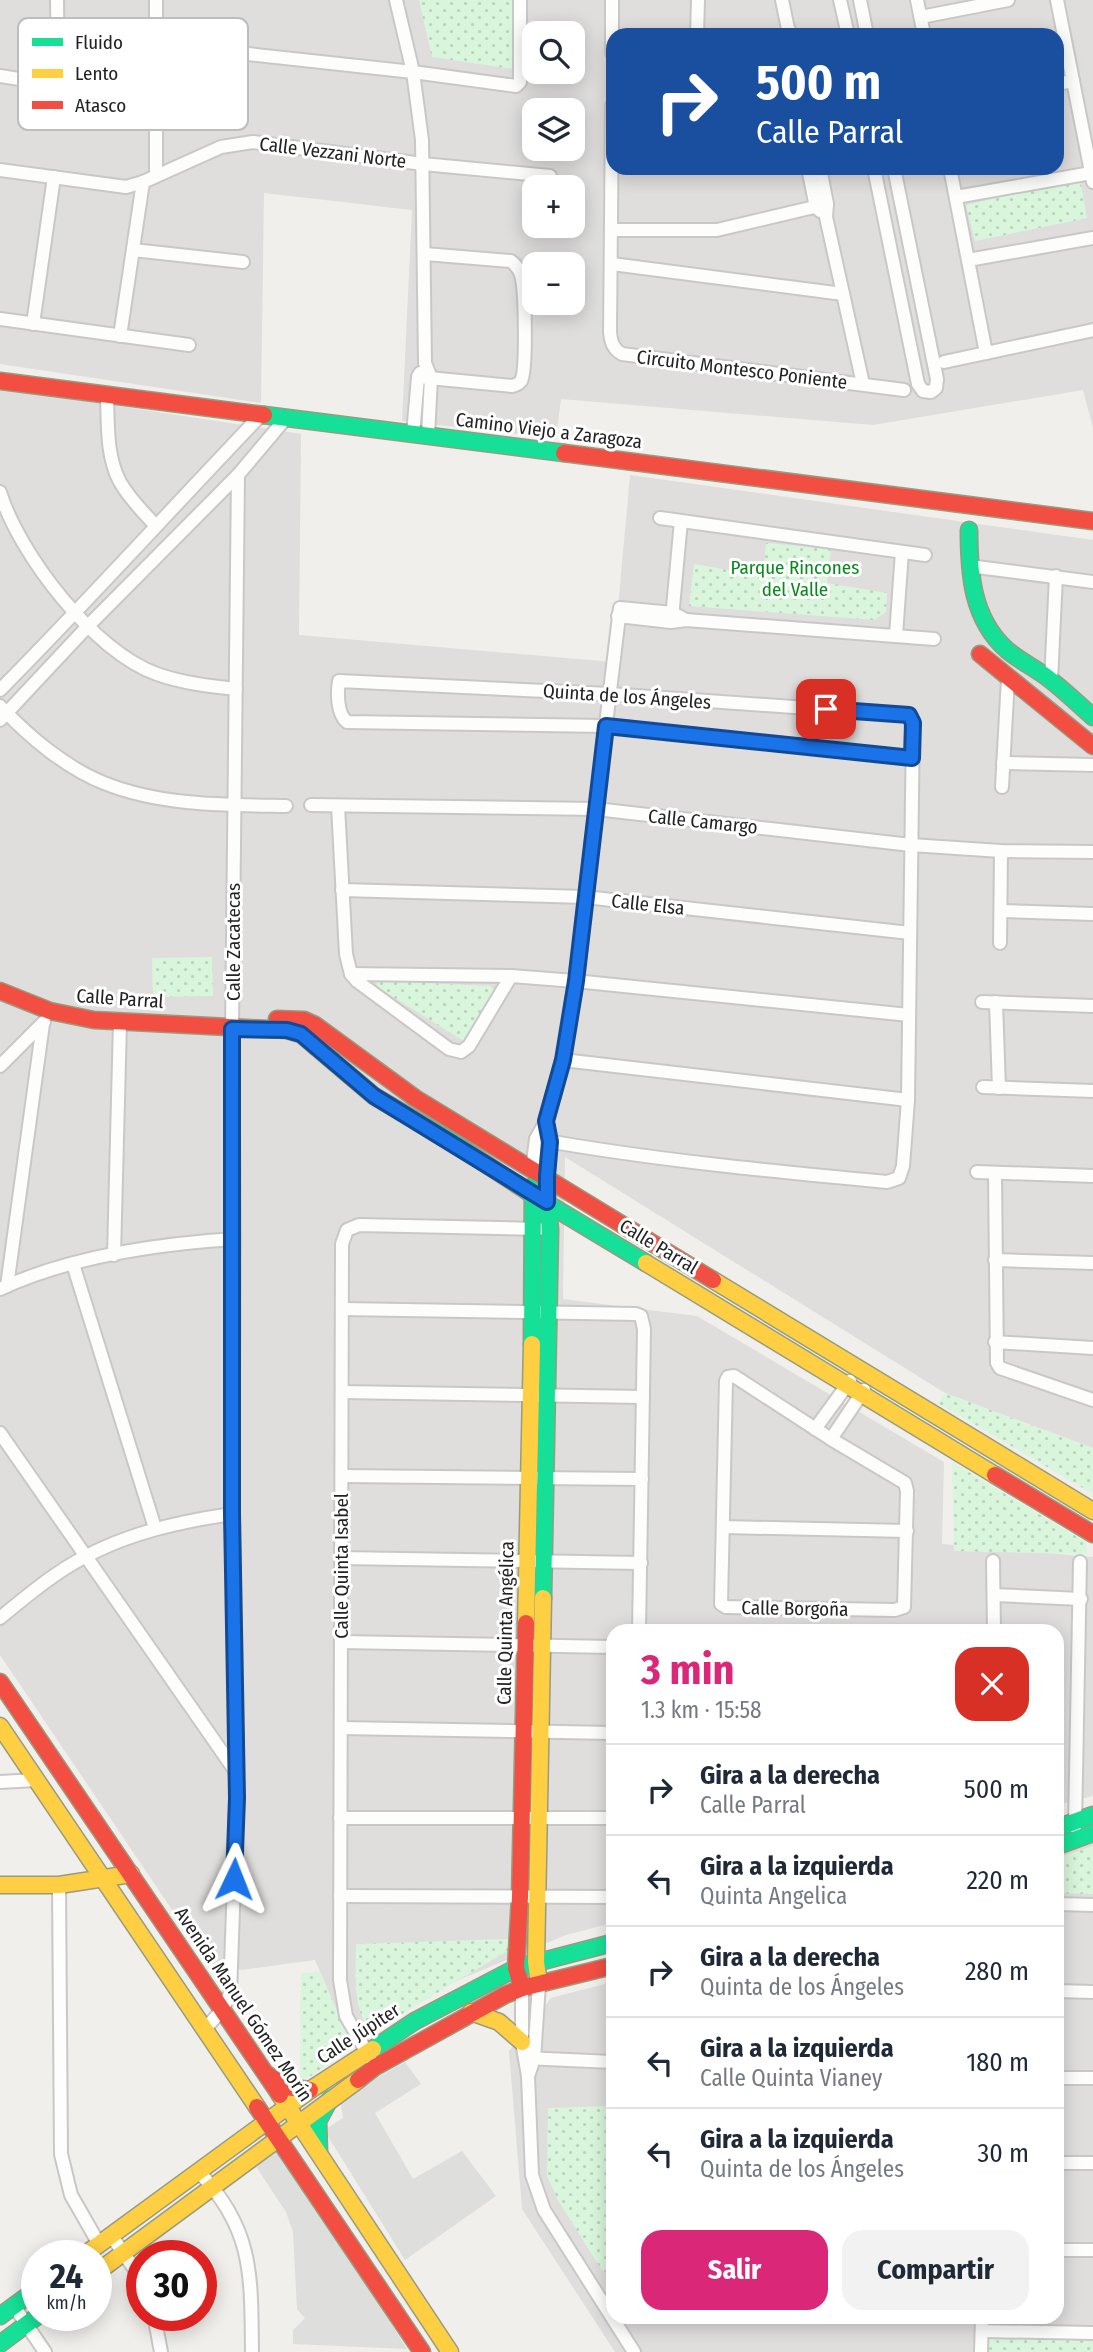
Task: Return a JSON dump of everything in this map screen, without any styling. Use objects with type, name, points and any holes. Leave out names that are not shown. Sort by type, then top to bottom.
[{"type":"street","points":[[57,0],[57,18]]},
{"type":"street","points":[[156,0],[156,18]]},
{"type":"street","points":[[396,0],[413,72],[423,164],[425,377],[420,435]]},
{"type":"street","points":[[248,54],[513,86],[520,82],[520,0]]},
{"type":"street","points":[[612,0],[612,28]]},
{"type":"street","points":[[697,28],[698,0]]},
{"type":"street","points":[[782,0],[788,28]]},
{"type":"street","points":[[840,0],[846,28]]},
{"type":"street","points":[[917,0],[922,28]]},
{"type":"street","points":[[920,17],[1008,0]]},
{"type":"street","points":[[1057,0],[1063,28]]},
{"type":"street","points":[[843,13],[861,5],[866,28]]},
{"type":"street","points":[[956,197],[1092,178],[1064,35]]},
{"type":"street","points":[[0,76],[18,79]]},
{"type":"street","points":[[1064,83],[1073,81]]},
{"type":"street","points":[[156,130],[156,176]]},
{"type":"street","name":"Calle Vezzani Norte","points":[[0,170],[126,187],[221,147],[253,142],[423,164],[539,175]]},
{"type":"street","name":"Circuito Montesco Poniente","points":[[612,175],[610,332],[616,351],[622,354],[904,390]]},
{"type":"street","points":[[811,175],[823,209],[863,384]]},
{"type":"street","points":[[821,175],[823,209]]},
{"type":"street","points":[[875,175],[918,384],[923,391],[930,392],[936,388],[937,379],[895,175]]},
{"type":"street","points":[[951,175],[986,353]]},
{"type":"street","points":[[33,324],[54,177]]},
{"type":"street","points":[[120,336],[143,182]]},
{"type":"street","points":[[612,230],[717,230],[823,209]]},
{"type":"street","points":[[968,260],[1093,238]]},
{"type":"street","points":[[133,250],[243,262]]},
{"type":"street","points":[[425,254],[511,261],[518,267],[523,280],[525,357],[523,378],[519,384],[512,386],[425,377]]},
{"type":"street","points":[[612,264],[843,294]]},
{"type":"street","points":[[0,319],[188,345]]},
{"type":"street","points":[[944,362],[1093,330]]},
{"type":"street","name":"Camino Viejo a Zaragoza","points":[[0,381],[1093,522]]},
{"type":"street","points":[[107,394],[111,454],[119,480],[155,525]]},
{"type":"street","points":[[0,690],[76,613],[155,525],[261,415]]},
{"type":"street","points":[[286,418],[238,475],[2,713],[43,745],[102,782],[133,793],[234,805],[286,806]]},
{"type":"street","name":"Calle Zacatecas","points":[[204,2030],[229,1998],[236,1772],[232,1514],[232,1024],[238,475]]},
{"type":"street","points":[[0,492],[10,519],[40,570],[76,613],[109,644],[155,674],[190,683],[236,689]]},
{"type":"street","points":[[660,518],[925,555]]},
{"type":"street","points":[[672,618],[681,521]]},
{"type":"street","points":[[969,530],[969,566],[973,592],[979,614],[989,632],[1004,647],[1051,681],[1093,717]]},
{"type":"street","points":[[896,635],[902,552]]},
{"type":"street","points":[[969,566],[1093,582]]},
{"type":"street","points":[[1051,681],[1056,576]]},
{"type":"street","points":[[539,1172],[536,1139],[546,1121],[563,1060],[576,981],[621,612],[686,620],[934,639]]},
{"type":"street","points":[[980,654],[1093,746]]},
{"type":"street","points":[[1002,786],[1007,678]]},
{"type":"street","name":"Quinta de los Ángeles","points":[[343,680],[609,694],[907,715],[913,723],[912,758],[606,726],[347,722],[342,719],[340,712],[338,684],[343,680]]},
{"type":"street","points":[[536,1139],[633,1156],[895,1181],[902,1172],[908,1100],[912,758]]},
{"type":"street","points":[[1003,763],[1093,765]]},
{"type":"street","name":"Calle Camargo","points":[[311,805],[596,809],[911,845],[1001,851],[1093,852]]},
{"type":"street","points":[[338,806],[346,954],[351,974],[357,981],[455,1052],[461,1052],[470,1046],[511,976]]},
{"type":"street","points":[[1000,943],[1001,851]]},
{"type":"street","name":"Calle Elsa","points":[[342,890],[585,897],[910,933]]},
{"type":"street","points":[[1001,911],[1093,914]]},
{"type":"street","points":[[351,974],[511,976],[909,1016]]},
{"type":"street","name":"Calle Parral","points":[[0,991],[46,1018],[68,1016],[120,1022],[199,1025],[297,1019],[310,1021],[415,1098],[1093,1511]]},
{"type":"street","points":[[982,1002],[1093,1006]]},
{"type":"street","points":[[996,1002],[999,1088]]},
{"type":"street","points":[[0,1066],[46,1018]]},
{"type":"street","points":[[46,1018],[3,1288],[73,1264],[114,1255],[234,1239]]},
{"type":"street","points":[[114,1255],[120,1022]]},
{"type":"street","name":"Calle Parral","points":[[232,1024],[301,1034],[374,1096],[1093,1534]]},
{"type":"street","points":[[563,1060],[908,1100]]},
{"type":"street","points":[[983,1087],[1093,1091]]},
{"type":"street","points":[[539,1172],[550,1142],[546,1121]]},
{"type":"street","name":"Calle Quinta Angélica","points":[[527,2053],[539,1984],[536,1962],[542,1646],[536,1561],[542,1230],[539,1172]]},
{"type":"street","points":[[977,1172],[1093,1176]]},
{"type":"street","points":[[995,1173],[996,1361],[1000,1368],[1093,1400]]},
{"type":"street","name":"Calle Quinta Isabel","points":[[375,2067],[346,2016],[339,1954],[344,1236],[347,1230],[359,1225],[542,1230]]},
{"type":"street","points":[[995,1260],[1093,1263]]},
{"type":"street","points":[[73,1264],[155,1528]]},
{"type":"street","points":[[342,1309],[641,1316],[643,1397],[639,1624]]},
{"type":"street","points":[[995,1342],[1093,1348]]},
{"type":"street","points":[[815,1429],[858,1369]]},
{"type":"street","name":"Calle Borgoña","points":[[734,1376],[831,1439],[905,1483],[905,1603],[901,1609],[723,1606],[720,1600],[727,1378],[734,1376]]},
{"type":"street","points":[[831,1439],[873,1378]]},
{"type":"street","points":[[342,1392],[643,1397]]},
{"type":"street","points":[[0,1433],[236,1772]]},
{"type":"street","points":[[342,1476],[642,1479]]},
{"type":"street","points":[[0,1618],[56,1574],[85,1556],[155,1528],[232,1514]]},
{"type":"street","points":[[723,1527],[906,1531]]},
{"type":"street","points":[[341,1558],[640,1563]]},
{"type":"street","name":"Calle Quinta Angélica","points":[[536,1561],[526,1646],[516,1968],[522,1989],[527,2053],[532,2175],[544,2210],[606,2308]]},
{"type":"street","points":[[993,1561],[994,1624]]},
{"type":"street","points":[[1073,1841],[1080,1562]]},
{"type":"street","points":[[994,1595],[1081,1599]]},
{"type":"street","points":[[341,1642],[606,1647]]},
{"type":"street","name":"Avenida Manuel Gómez Morín","points":[[0,1682],[450,2352]]},
{"type":"street","points":[[0,1726],[422,2352]]},
{"type":"street","points":[[341,1728],[606,1733]]},
{"type":"street","points":[[0,1782],[36,1780]]},
{"type":"street","points":[[1064,1826],[1093,1815]]},
{"type":"street","points":[[340,1818],[606,1818]]},
{"type":"street","points":[[1064,1844],[1093,1833]]},
{"type":"street","points":[[0,1885],[59,1885],[131,1874]]},
{"type":"street","points":[[59,1885],[61,2154],[71,2195],[105,2240]]},
{"type":"street","points":[[340,1896],[606,1897]]},
{"type":"street","points":[[1064,1904],[1093,1905]]},
{"type":"street","name":"Calle Júpiter","points":[[105,2240],[310,2090],[415,2021],[516,1968],[606,1944]]},
{"type":"street","name":"Calle Júpiter","points":[[112,2261],[375,2067],[471,2012],[522,1989],[606,1967]]},
{"type":"street","points":[[1064,1991],[1093,1992]]},
{"type":"street","points":[[471,2012],[497,2020],[527,2053],[606,2061]]},
{"type":"street","points":[[264,2072],[285,2087],[310,2090]]},
{"type":"street","points":[[1064,2078],[1093,2078]]},
{"type":"street","points":[[320,2155],[318,2121],[330,2099]]},
{"type":"street","points":[[1064,2163],[1093,2163]]},
{"type":"street","points":[[199,2172],[213,2186],[234,2219],[248,2263],[252,2352]]},
{"type":"street","points":[[112,2245],[126,2257]]},
{"type":"street","points":[[1064,2250],[1093,2250]]},
{"type":"street","points":[[0,2316],[21,2301]]},
{"type":"street","points":[[14,2306],[21,2311]]},
{"type":"street","name":"Calle Quinta Angélica","points":[[616,2324],[634,2352]]},
{"type":"street","points":[[621,2332],[622,2324]]},
{"type":"street","points":[[981,2352],[982,2324]]},
{"type":"street","points":[[0,2344],[21,2329]]},
{"type":"street","points":[[37,2331],[45,2352]]},
{"type":"street","points":[[157,2331],[161,2352]]},
{"type":"street","points":[[982,2331],[1093,2333]]},
{"type":"shaded area","points":[[0,0],[1093,0],[1093,428],[1083,390],[873,425],[561,399],[556,438],[402,421],[412,210],[264,193],[261,403],[0,364]]},
{"type":"shaded area","points":[[0,388],[301,434],[299,635],[613,662],[630,475],[1093,540],[1093,1448],[945,1393],[565,1157],[563,1299],[697,1316],[944,1462],[942,1544],[1093,1557],[1093,1796],[1064,1803],[1064,1624],[606,1624],[606,1925],[566,1935],[463,1978],[348,2037],[315,1960],[242,1970],[208,1963],[0,1655]]},
{"type":"shaded area","points":[[1093,1841],[1093,2352],[615,2352],[522,2209],[509,2051],[551,1998],[606,1984],[606,2324],[1064,2324],[1064,1851]]},
{"type":"shaded area","points":[[405,2062],[421,2084],[375,2113],[413,2179],[462,2151],[496,2196],[405,2260],[324,2130],[343,2118],[340,2099]]},
{"type":"shaded area","points":[[277,2139],[407,2349],[293,2344],[293,2330],[305,2318],[297,2309],[293,2232],[286,2212],[257,2168],[268,2146]]},
{"type":"green space","points":[[419,0],[515,0],[514,69],[432,57]]},
{"type":"green space","points":[[1080,179],[1087,218],[975,241],[966,205]]},
{"type":"green space","name":"Parque Rincones del Valle","points":[[766,543],[831,549],[827,583],[887,593],[886,612],[874,620],[689,606],[694,564],[763,576]]},
{"type":"green space","points":[[212,957],[213,996],[153,997],[152,958]]},
{"type":"green space","points":[[377,981],[490,986],[496,992],[467,1043],[377,987]]},
{"type":"green space","points":[[945,1393],[1093,1448],[1093,1494],[938,1403]]},
{"type":"green space","points":[[952,1462],[1086,1542],[1087,1554],[954,1551]]},
{"type":"green space","points":[[1093,1846],[1093,1894],[1064,1893],[1064,1856]]},
{"type":"green space","points":[[509,1939],[509,1950],[370,2033],[358,2001],[356,1944]]},
{"type":"green space","points":[[320,1972],[348,2037],[346,2052],[308,2078],[300,2078],[301,1973]]},
{"type":"green space","points":[[606,2106],[606,2272],[601,2269],[558,2200],[547,2176],[548,2108]]},
{"type":"green space","points":[[987,2338],[1093,2339],[1093,2352],[987,2352]]},
{"type":"traffic: fast","points":[[264,415],[564,453]]},
{"type":"traffic: fast","points":[[969,530],[975,595],[986,624],[995,638],[1093,717]]},
{"type":"traffic: fast","points":[[315,1046],[374,1096],[646,1263]]},
{"type":"traffic: fast","points":[[532,1344],[533,1186]]},
{"type":"traffic: fast","points":[[543,1598],[550,1230],[547,1195]]},
{"type":"traffic: fast","points":[[1064,1825],[1093,1815]]},
{"type":"traffic: fast","points":[[1064,1843],[1093,1833]]},
{"type":"traffic: fast","points":[[373,2049],[415,2021],[516,1968],[606,1945]]},
{"type":"traffic: fast","points":[[319,2153],[318,2121],[330,2099]]},
{"type":"traffic: fast","points":[[0,2316],[21,2301]]},
{"type":"traffic: fast","points":[[0,2344],[21,2328]]},
{"type":"traffic: slow","points":[[646,1263],[995,1475]]},
{"type":"traffic: slow","points":[[713,1280],[1093,1511]]},
{"type":"traffic: slow","points":[[526,1623],[532,1344]]},
{"type":"traffic: slow","points":[[539,1984],[536,1962],[543,1598]]},
{"type":"traffic: slow","points":[[0,1726],[257,2107]]},
{"type":"traffic: slow","points":[[0,1885],[59,1885],[131,1874]]},
{"type":"traffic: slow","points":[[471,2012],[499,2022],[522,2042]]},
{"type":"traffic: slow","points":[[105,2240],[310,2090],[373,2049]]},
{"type":"traffic: slow","points":[[112,2261],[358,2080]]},
{"type":"traffic: slow","points":[[280,2095],[450,2352]]},
{"type":"traffic: jam","points":[[0,381],[264,415]]},
{"type":"traffic: jam","points":[[564,453],[1093,521]]},
{"type":"traffic: jam","points":[[980,654],[1093,746]]},
{"type":"traffic: jam","points":[[0,991],[50,1011],[94,1020],[287,1030],[301,1034],[315,1046]]},
{"type":"traffic: jam","points":[[277,1019],[304,1020],[315,1025],[415,1098],[713,1280]]},
{"type":"traffic: jam","points":[[995,1475],[1093,1534]]},
{"type":"traffic: jam","points":[[522,1988],[516,1968],[526,1623]]},
{"type":"traffic: jam","points":[[0,1682],[280,2095]]},
{"type":"traffic: jam","points":[[358,2080],[375,2067],[505,1995],[522,1988],[606,1967]]},
{"type":"traffic: jam","points":[[268,2075],[285,2087],[310,2090]]},
{"type":"traffic: jam","points":[[257,2107],[422,2352]]},
{"type":"route","points":[[234,1879],[237,1798],[232,1514],[232,1029],[287,1030],[301,1034],[374,1096],[547,1202],[550,1142],[546,1121],[563,1060],[576,981],[606,726],[912,758],[913,723],[909,715],[826,709]]}]
